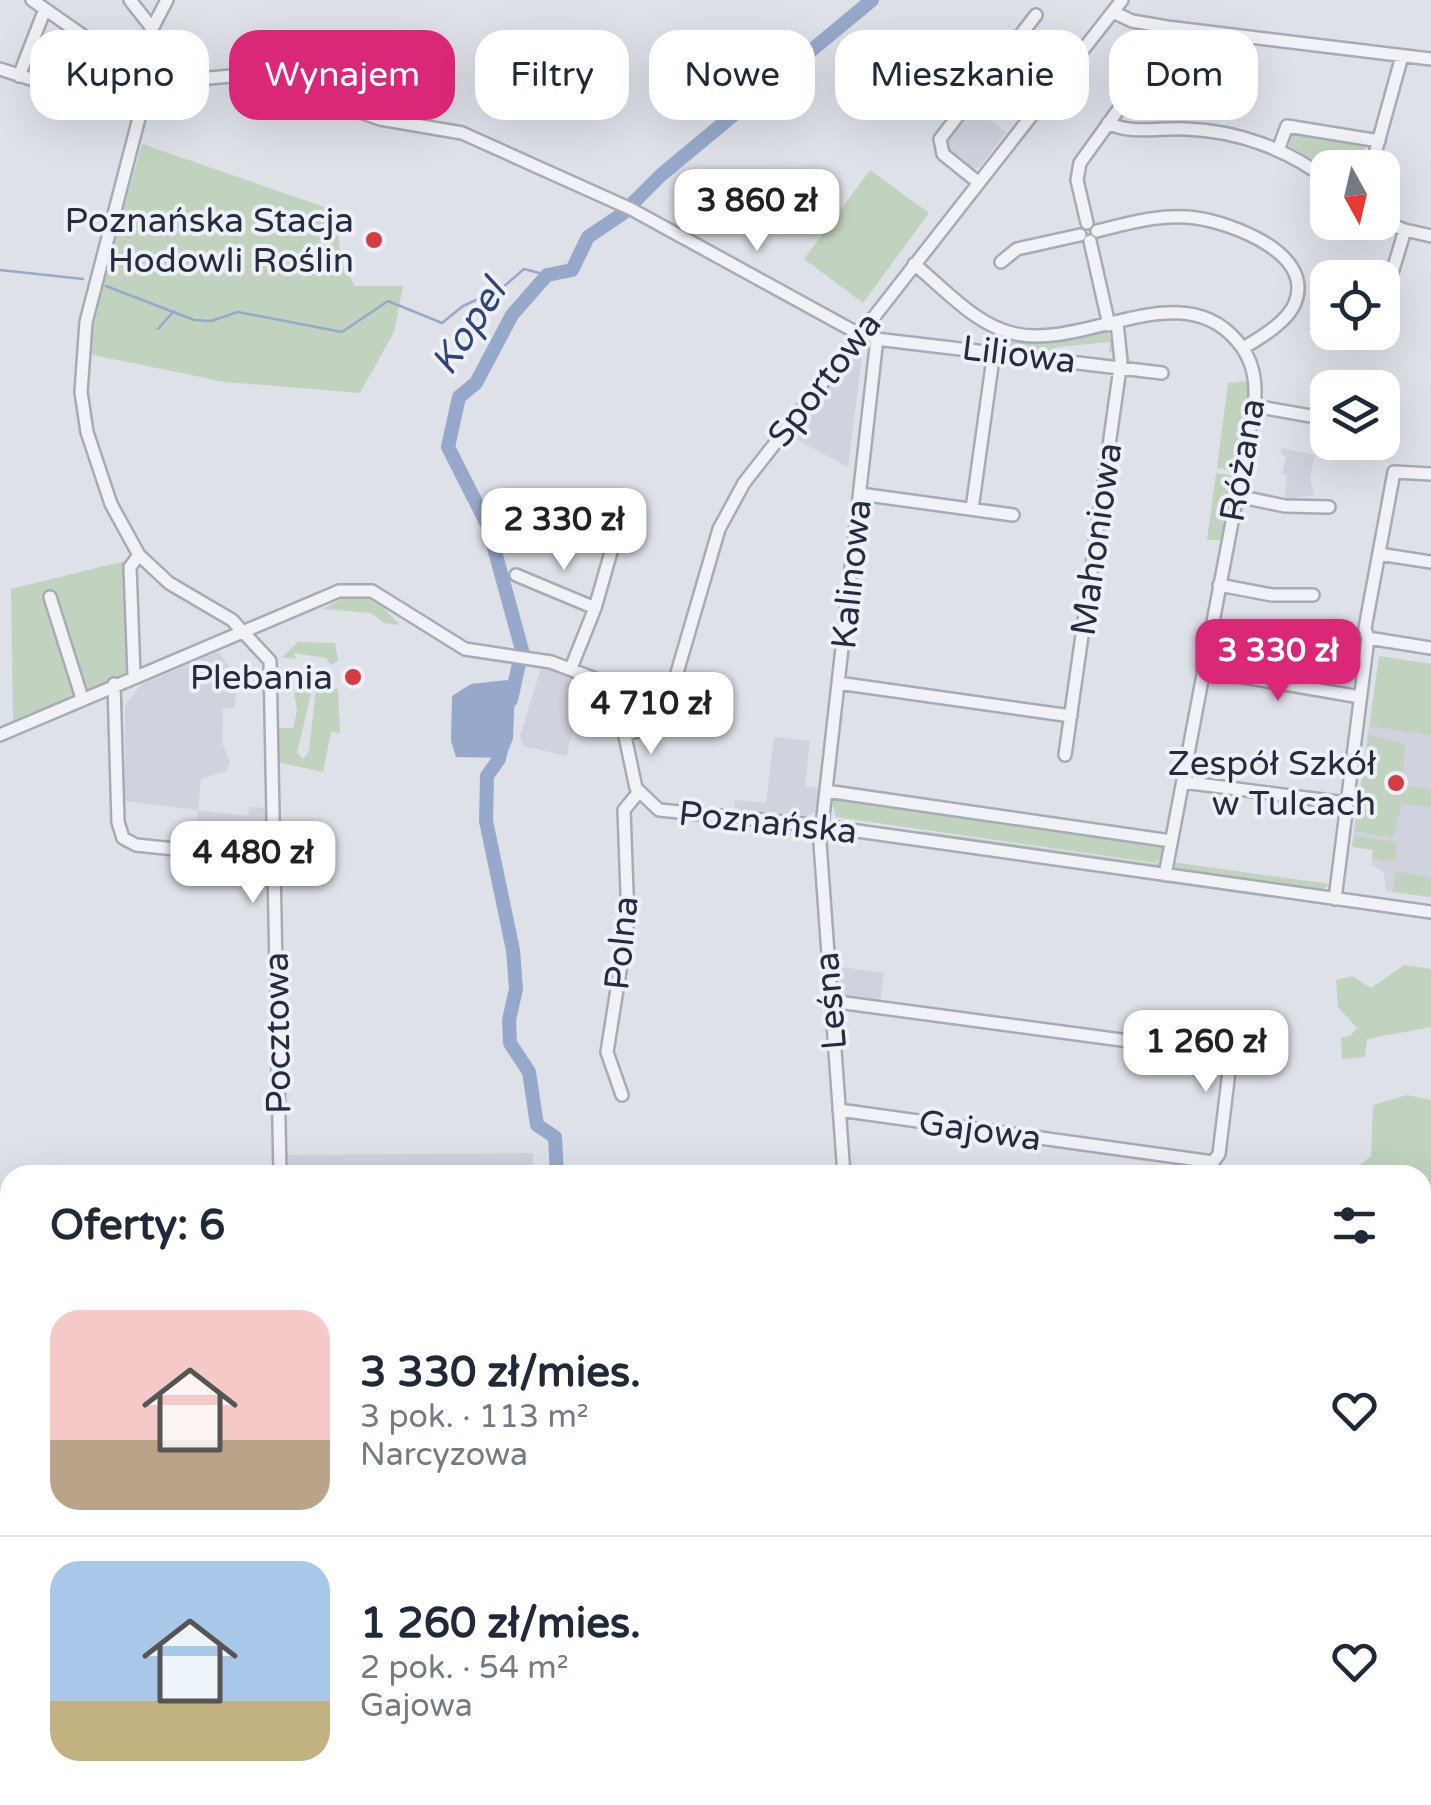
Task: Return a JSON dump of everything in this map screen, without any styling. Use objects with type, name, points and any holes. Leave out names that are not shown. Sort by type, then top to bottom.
[{"type":"street","points":[[32,0],[74,30]]},
{"type":"street","points":[[130,0],[152,28],[167,0]]},
{"type":"street","name":"Sportowa","points":[[626,734],[653,726],[664,714],[726,512],[765,454],[1122,0]]},
{"type":"street","points":[[19,76],[44,9]]},
{"type":"street","points":[[1112,12],[1127,20],[1167,27],[1431,59]]},
{"type":"street","points":[[978,183],[943,154],[940,139],[1036,15]]},
{"type":"street","name":"Mahoniowa","points":[[1065,755],[1120,366],[1088,232],[1078,169],[1164,46],[1167,27]]},
{"type":"street","points":[[1376,150],[1402,56]]},
{"type":"street","points":[[0,69],[30,79]]},
{"type":"street","points":[[209,78],[252,74],[380,119],[462,133],[625,206],[876,339]]},
{"type":"street","points":[[141,120],[94,281],[81,373],[82,406],[98,468],[122,531],[138,555],[173,586],[232,620],[241,634],[267,652]]},
{"type":"street","points":[[1108,123],[1126,129],[1221,133],[1278,150],[1310,169]]},
{"type":"street","points":[[1278,150],[1282,125],[1379,141]]},
{"type":"street","points":[[1002,262],[1017,249],[1159,218],[1193,218],[1246,234],[1277,252],[1296,279],[1294,307],[1243,348]]},
{"type":"street","points":[[1400,228],[1431,236]]},
{"type":"street","points":[[1396,260],[1405,230]]},
{"type":"street","name":"Różana","points":[[914,264],[984,322],[1007,332],[1051,337],[1191,313],[1220,325],[1243,348],[1255,381],[1254,406],[1165,874]]},
{"type":"street","name":"Liliowa","points":[[876,339],[1162,373]]},
{"type":"street","name":"Kalinowa","points":[[822,826],[876,339]]},
{"type":"street","points":[[972,509],[994,351]]},
{"type":"street","points":[[1254,406],[1310,415]]},
{"type":"street","points":[[1335,898],[1368,638],[1365,628],[1394,472],[1431,474]]},
{"type":"street","points":[[860,494],[1013,515]]},
{"type":"street","points":[[1236,496],[1278,505],[1329,507]]},
{"type":"street","points":[[572,668],[595,608],[623,510]]},
{"type":"street","points":[[1379,554],[1431,562]]},
{"type":"street","points":[[134,675],[130,567],[138,555]]},
{"type":"street","points":[[516,574],[595,608]]},
{"type":"street","points":[[1219,585],[1272,595],[1313,595]]},
{"type":"street","name":"Poznańska","points":[[0,735],[344,588],[362,588],[465,650],[572,668],[594,677],[612,693],[626,734],[638,792],[650,805],[670,812],[822,826],[1431,912]]},
{"type":"street","points":[[50,597],[82,698]]},
{"type":"street","name":"Pocztowa","points":[[265,625],[272,672],[280,1165]]},
{"type":"street","points":[[1368,638],[1431,648]]},
{"type":"street","points":[[1203,670],[1360,697]]},
{"type":"street","points":[[114,684],[118,822],[123,838],[144,846],[272,859]]},
{"type":"street","points":[[838,684],[1071,716]]},
{"type":"street","points":[[1183,782],[1323,800],[1332,811],[1346,809]]},
{"type":"street","name":"Polna","points":[[622,1095],[607,1052],[628,920],[624,810],[638,792]]},
{"type":"street","name":"Poznańska","points":[[826,792],[1171,841]]},
{"type":"street","name":"Leśna","points":[[822,826],[843,1165]]},
{"type":"street","name":"Gajowa","points":[[830,1001],[1211,1052],[1230,1063],[1218,1154],[1213,1162],[839,1110]]},
{"type":"shaded area","points":[[962,120],[991,120],[1006,132],[979,168],[971,169],[946,150],[945,141]]},
{"type":"shaded area","points":[[855,353],[862,358],[848,467],[790,436]]},
{"type":"shaded area","points":[[1282,448],[1310,454],[1310,460],[1314,460],[1310,478],[1314,495],[1284,500],[1287,475],[1282,474],[1286,456],[1280,454]]},
{"type":"shaded area","points":[[218,652],[239,679],[234,708],[223,708],[222,743],[230,762],[226,771],[201,779],[198,810],[125,801],[125,706],[140,685]]},
{"type":"shaded area","name":"Zespół Szkół w Tulcach","points":[[1379,656],[1431,664],[1431,897],[1386,891],[1384,873],[1371,864],[1373,850],[1352,845]]},
{"type":"shaded area","points":[[542,665],[586,685],[566,756],[524,746],[520,736]]},
{"type":"shaded area","points":[[774,737],[810,741],[805,786],[822,789],[821,806],[812,814],[801,818],[734,811],[735,800],[766,803]]},
{"type":"shaded area","points":[[249,807],[267,808],[267,852],[195,845],[198,810],[248,816]]},
{"type":"shaded area","points":[[835,966],[884,973],[880,1002],[843,997],[837,990]]},
{"type":"shaded area","points":[[533,1153],[533,1165],[284,1165],[283,1155]]},
{"type":"green space","points":[[1290,136],[1366,143],[1365,150],[1310,150],[1310,158],[1287,145]]},
{"type":"green space","points":[[142,144],[336,211],[341,262],[355,286],[403,286],[394,332],[360,393],[225,382],[88,354],[99,293]]},
{"type":"green space","points":[[870,170],[929,213],[863,303],[804,259]]},
{"type":"green space","points":[[1108,331],[1115,353],[1109,352],[1110,342],[1057,347],[1056,355],[998,347],[998,334],[1038,342]]},
{"type":"green space","points":[[1250,381],[1237,471],[1217,468],[1228,383]]},
{"type":"green space","points":[[1216,473],[1232,475],[1234,482],[1229,487],[1223,540],[1207,540]]},
{"type":"green space","points":[[125,561],[129,672],[13,723],[11,589]]},
{"type":"green space","points":[[351,594],[376,600],[400,625],[384,623],[371,613],[323,609]]},
{"type":"green space","points":[[298,642],[335,643],[338,661],[331,665],[326,658],[294,653],[296,659],[282,657]]},
{"type":"green space","points":[[1379,656],[1431,664],[1431,735],[1370,726]]},
{"type":"green space","points":[[312,689],[297,753],[303,759],[309,751],[316,689],[338,689],[340,733],[331,732],[323,772],[277,762],[277,728],[293,728],[297,711],[294,693]]},
{"type":"green space","points":[[1369,735],[1405,744],[1402,791],[1407,777],[1409,786],[1431,789],[1431,807],[1402,804],[1393,838],[1354,831]]},
{"type":"green space","points":[[830,795],[1166,842],[1163,858],[1155,863],[836,817]]},
{"type":"green space","points":[[922,831],[1155,864],[1162,861],[1156,869],[920,837]]},
{"type":"green space","points":[[1354,836],[1397,842],[1395,861],[1372,858],[1373,850],[1352,847]]},
{"type":"green space","points":[[1172,862],[1330,884],[1319,892],[1177,872]]},
{"type":"green space","points":[[1396,868],[1398,872],[1431,877],[1431,897],[1393,892]]},
{"type":"green space","points":[[1404,965],[1431,969],[1431,1027],[1367,1039],[1365,1057],[1342,1059],[1341,1038],[1350,1036],[1357,1028],[1338,1007],[1336,980],[1352,976],[1371,988]]},
{"type":"green space","points":[[1407,1095],[1431,1100],[1431,1165],[1360,1165],[1371,1156],[1373,1105]]},
{"type":"water","points":[[507,680],[515,689],[513,739],[505,758],[456,757],[451,741],[452,696],[471,684]]},
{"type":"waterway","name":"Kopel","points":[[511,700],[522,650],[488,526],[448,447],[459,397],[476,383],[512,315],[547,275],[572,270],[588,237],[622,214],[661,175],[872,0]]},
{"type":"waterway","points":[[106,286],[194,320],[211,321],[238,312],[342,332],[388,301],[442,323],[463,306],[502,288],[524,269],[547,275]]},
{"type":"waterway","points":[[0,270],[83,279]]},
{"type":"waterway","points":[[158,329],[174,311]]},
{"type":"waterway","name":"Kopel","points":[[503,740],[499,759],[487,776],[486,821],[513,950],[516,989],[509,1020],[510,1043],[529,1072],[537,1125],[555,1137],[556,1165]]},
{"type":"place","name":"Poznańska Stacja Hodowli Roślin","points":[[374,240]]},
{"type":"place","name":"Plebania","points":[[353,677]]},
{"type":"place","name":"Zespół Szkół w Tulcach","points":[[1396,783]]}]
